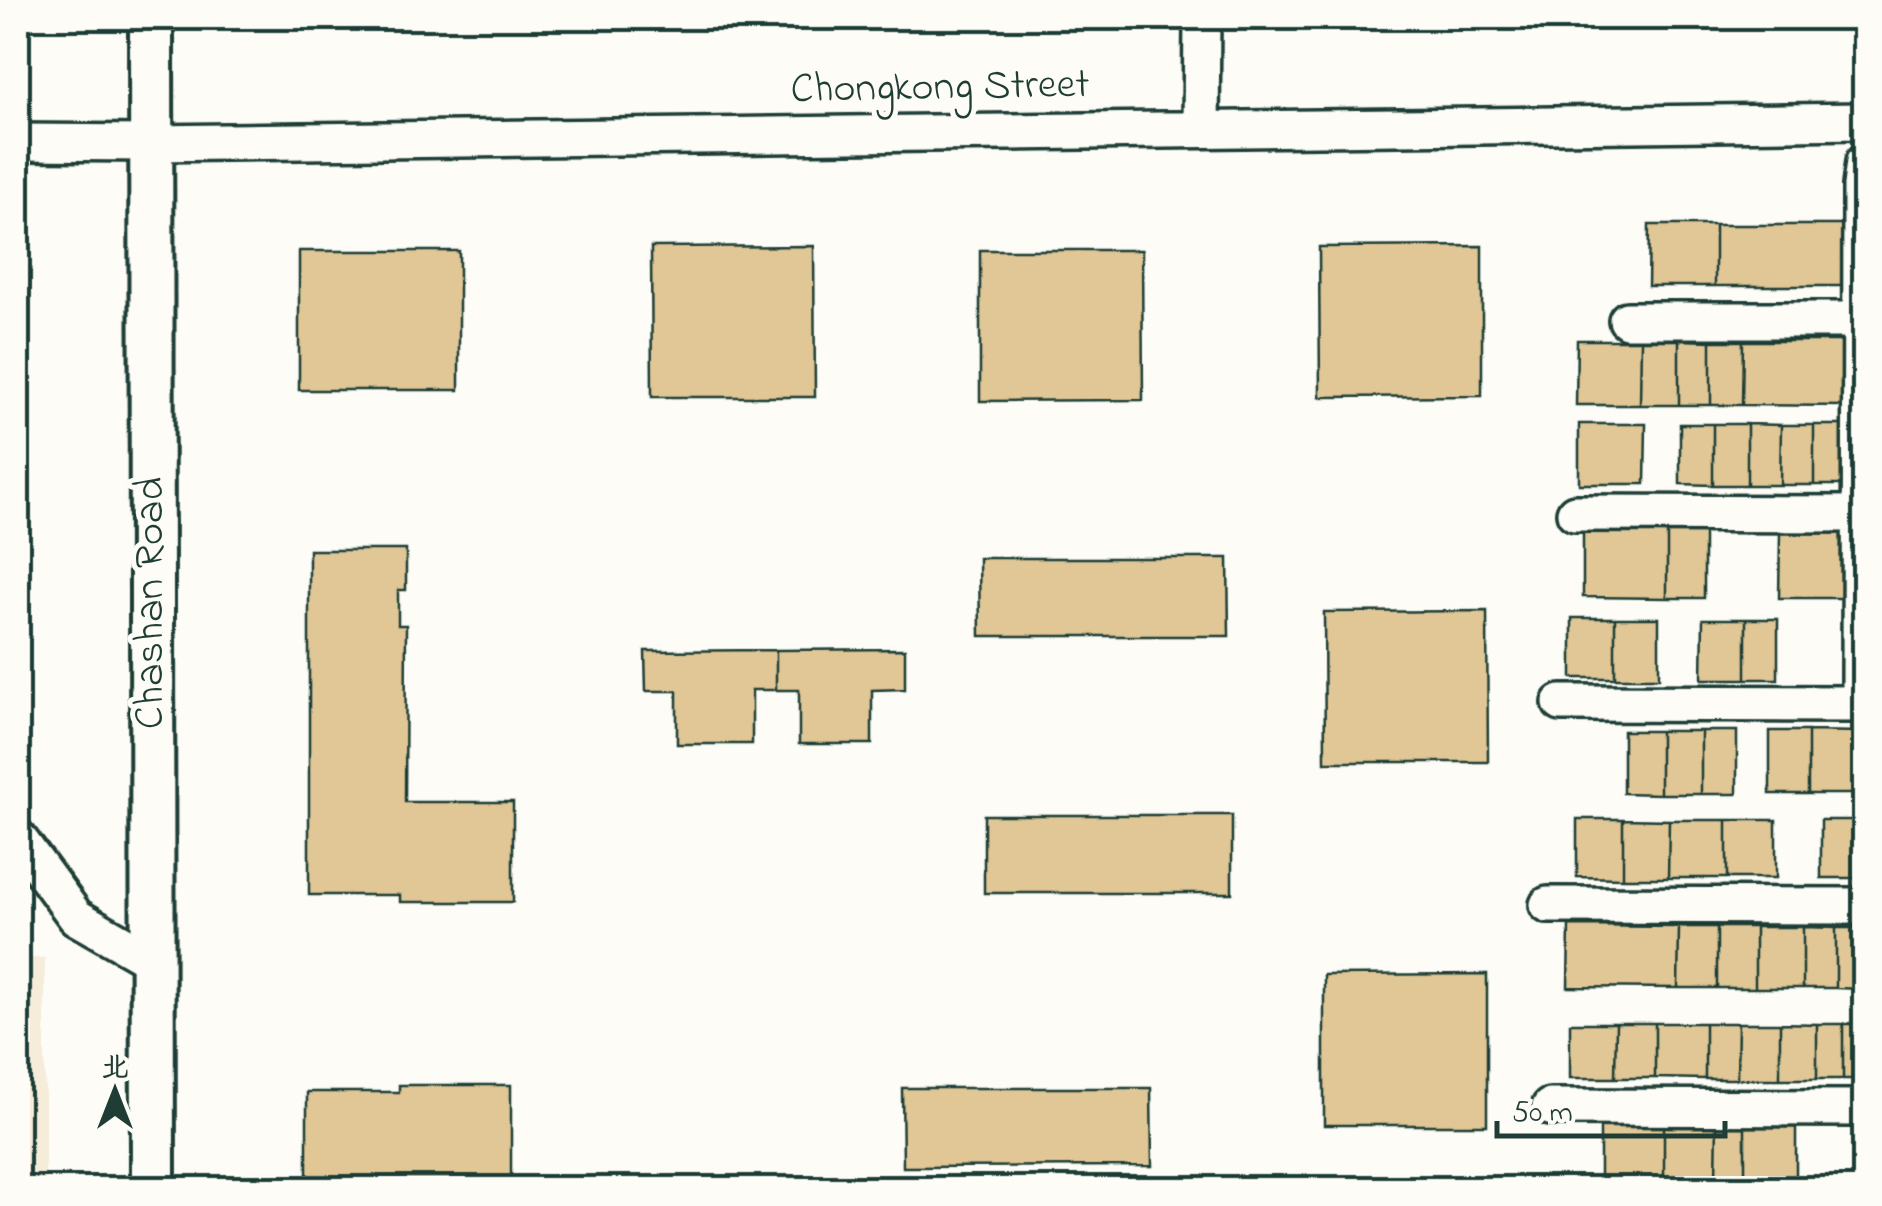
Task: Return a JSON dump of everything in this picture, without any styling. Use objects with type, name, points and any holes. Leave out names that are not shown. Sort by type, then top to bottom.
[{"type":"main road","name":"Chashan Road","points":[[150,18],[154,1188]]},
{"type":"street","points":[[1201,129],[1202,18]]},
{"type":"street","name":"Chongkong Street","points":[[18,142],[1864,121]]},
{"type":"street","points":[[1561,703],[1862,704],[1864,162]]},
{"type":"street","points":[[1628,320],[1862,320]]},
{"type":"street","points":[[1576,513],[1862,514]]},
{"type":"street","points":[[18,838],[76,917],[153,961]]},
{"type":"street","points":[[1548,905],[1864,906]]},
{"type":"street","points":[[1550,1107],[1864,1108]]},
{"type":"shaded area","points":[[18,958],[45,958],[45,1188],[18,1188]]},
{"type":"building","points":[[1649,225],[1715,225],[1715,286],[1648,286]]},
{"type":"building","points":[[1715,225],[1851,225],[1851,286],[1715,286]]},
{"type":"building","points":[[814,246],[815,397],[652,397],[651,247]]},
{"type":"building","points":[[1482,246],[1482,396],[1320,397],[1319,247]]},
{"type":"building","points":[[980,250],[1142,250],[1143,400],[980,401]]},
{"type":"building","points":[[299,251],[459,251],[459,390],[299,390]]},
{"type":"building","points":[[1577,340],[1641,340],[1640,405],[1576,405]]},
{"type":"building","points":[[1641,340],[1679,340],[1679,405],[1640,405]]},
{"type":"building","points":[[1679,340],[1711,341],[1711,405],[1679,405]]},
{"type":"building","points":[[1711,341],[1743,341],[1742,405],[1711,405]]},
{"type":"building","points":[[1743,341],[1845,341],[1845,406],[1742,405]]},
{"type":"building","points":[[1579,424],[1646,424],[1645,484],[1579,484]]},
{"type":"building","points":[[1680,424],[1713,424],[1713,485],[1680,484]]},
{"type":"building","points":[[1713,424],[1747,424],[1747,485],[1713,485]]},
{"type":"building","points":[[1747,424],[1781,425],[1780,485],[1747,485]]},
{"type":"building","points":[[1781,425],[1814,425],[1814,485],[1780,485]]},
{"type":"building","points":[[1814,425],[1848,425],[1847,485],[1814,485]]},
{"type":"building","points":[[1583,531],[1667,531],[1667,598],[1583,597]]},
{"type":"building","points":[[1667,531],[1704,531],[1704,598],[1667,598]]},
{"type":"building","points":[[1780,532],[1849,532],[1849,598],[1779,598]]},
{"type":"building","points":[[309,550],[406,550],[406,590],[398,590],[398,625],[406,625],[405,802],[513,802],[513,902],[400,902],[400,895],[309,895]]},
{"type":"building","points":[[979,558],[1228,558],[1229,636],[980,636]]},
{"type":"building","points":[[1487,611],[1488,762],[1325,762],[1324,612]]},
{"type":"building","points":[[1572,618],[1615,618],[1615,678],[1572,678]]},
{"type":"building","points":[[1615,618],[1659,618],[1659,678],[1615,678]]},
{"type":"building","points":[[1703,619],[1746,619],[1746,679],[1702,679]]},
{"type":"building","points":[[1746,619],[1778,619],[1778,679],[1746,679]]},
{"type":"building","points":[[905,649],[905,689],[872,690],[872,744],[799,744],[799,690],[776,690],[776,650]]},
{"type":"building","points":[[776,650],[776,690],[752,690],[752,744],[677,744],[677,691],[646,691],[645,651]]},
{"type":"building","points":[[1623,731],[1660,731],[1660,794],[1623,793]]},
{"type":"building","points":[[1660,731],[1701,731],[1701,794],[1660,794]]},
{"type":"building","points":[[1701,731],[1737,731],[1737,794],[1701,794]]},
{"type":"building","points":[[1770,731],[1808,731],[1808,794],[1770,794]]},
{"type":"building","points":[[1808,731],[1862,732],[1862,794],[1808,794]]},
{"type":"building","points":[[984,815],[1232,815],[1232,893],[984,893]]},
{"type":"building","points":[[1577,819],[1623,819],[1623,878],[1577,877]]},
{"type":"building","points":[[1623,819],[1669,820],[1668,878],[1623,878]]},
{"type":"building","points":[[1669,820],[1727,820],[1727,878],[1668,878]]},
{"type":"building","points":[[1727,820],[1776,820],[1776,878],[1727,878]]},
{"type":"building","points":[[1821,820],[1863,820],[1863,878],[1821,878]]},
{"type":"building","points":[[1569,926],[1679,927],[1678,988],[1568,987]]},
{"type":"building","points":[[1679,927],[1717,927],[1717,988],[1678,988]]},
{"type":"building","points":[[1717,927],[1755,927],[1755,988],[1717,988]]},
{"type":"building","points":[[1755,927],[1803,927],[1803,988],[1755,988]]},
{"type":"building","points":[[1803,927],[1836,928],[1836,988],[1803,988]]},
{"type":"building","points":[[1836,928],[1864,928],[1864,989],[1836,988]]},
{"type":"building","points":[[1487,974],[1487,1125],[1324,1125],[1324,975]]},
{"type":"building","points":[[1570,1023],[1616,1023],[1615,1078],[1570,1078]]},
{"type":"building","points":[[1616,1023],[1655,1023],[1655,1078],[1615,1078]]},
{"type":"building","points":[[1655,1023],[1705,1023],[1705,1079],[1655,1078]]},
{"type":"building","points":[[1705,1023],[1738,1023],[1737,1079],[1705,1079]]},
{"type":"building","points":[[1738,1023],[1780,1023],[1780,1079],[1737,1079]]},
{"type":"building","points":[[1780,1023],[1817,1024],[1817,1079],[1780,1079]]},
{"type":"building","points":[[1817,1024],[1843,1024],[1843,1079],[1817,1079]]},
{"type":"building","points":[[1843,1024],[1864,1024],[1864,1079],[1843,1079]]},
{"type":"building","points":[[399,1085],[511,1085],[511,1184],[307,1188],[307,1092],[399,1092]]},
{"type":"building","points":[[902,1088],[1151,1088],[1152,1166],[903,1167]]},
{"type":"building","points":[[1600,1120],[1664,1120],[1664,1180],[1600,1180]]},
{"type":"building","points":[[1664,1120],[1717,1121],[1716,1180],[1664,1180]]},
{"type":"building","points":[[1717,1121],[1745,1121],[1745,1180],[1716,1180]]},
{"type":"building","points":[[1745,1121],[1796,1121],[1796,1180],[1745,1180]]},
{"type":"building","points":[[1858,1121],[1864,1121],[1864,1181],[1858,1181]]}]
